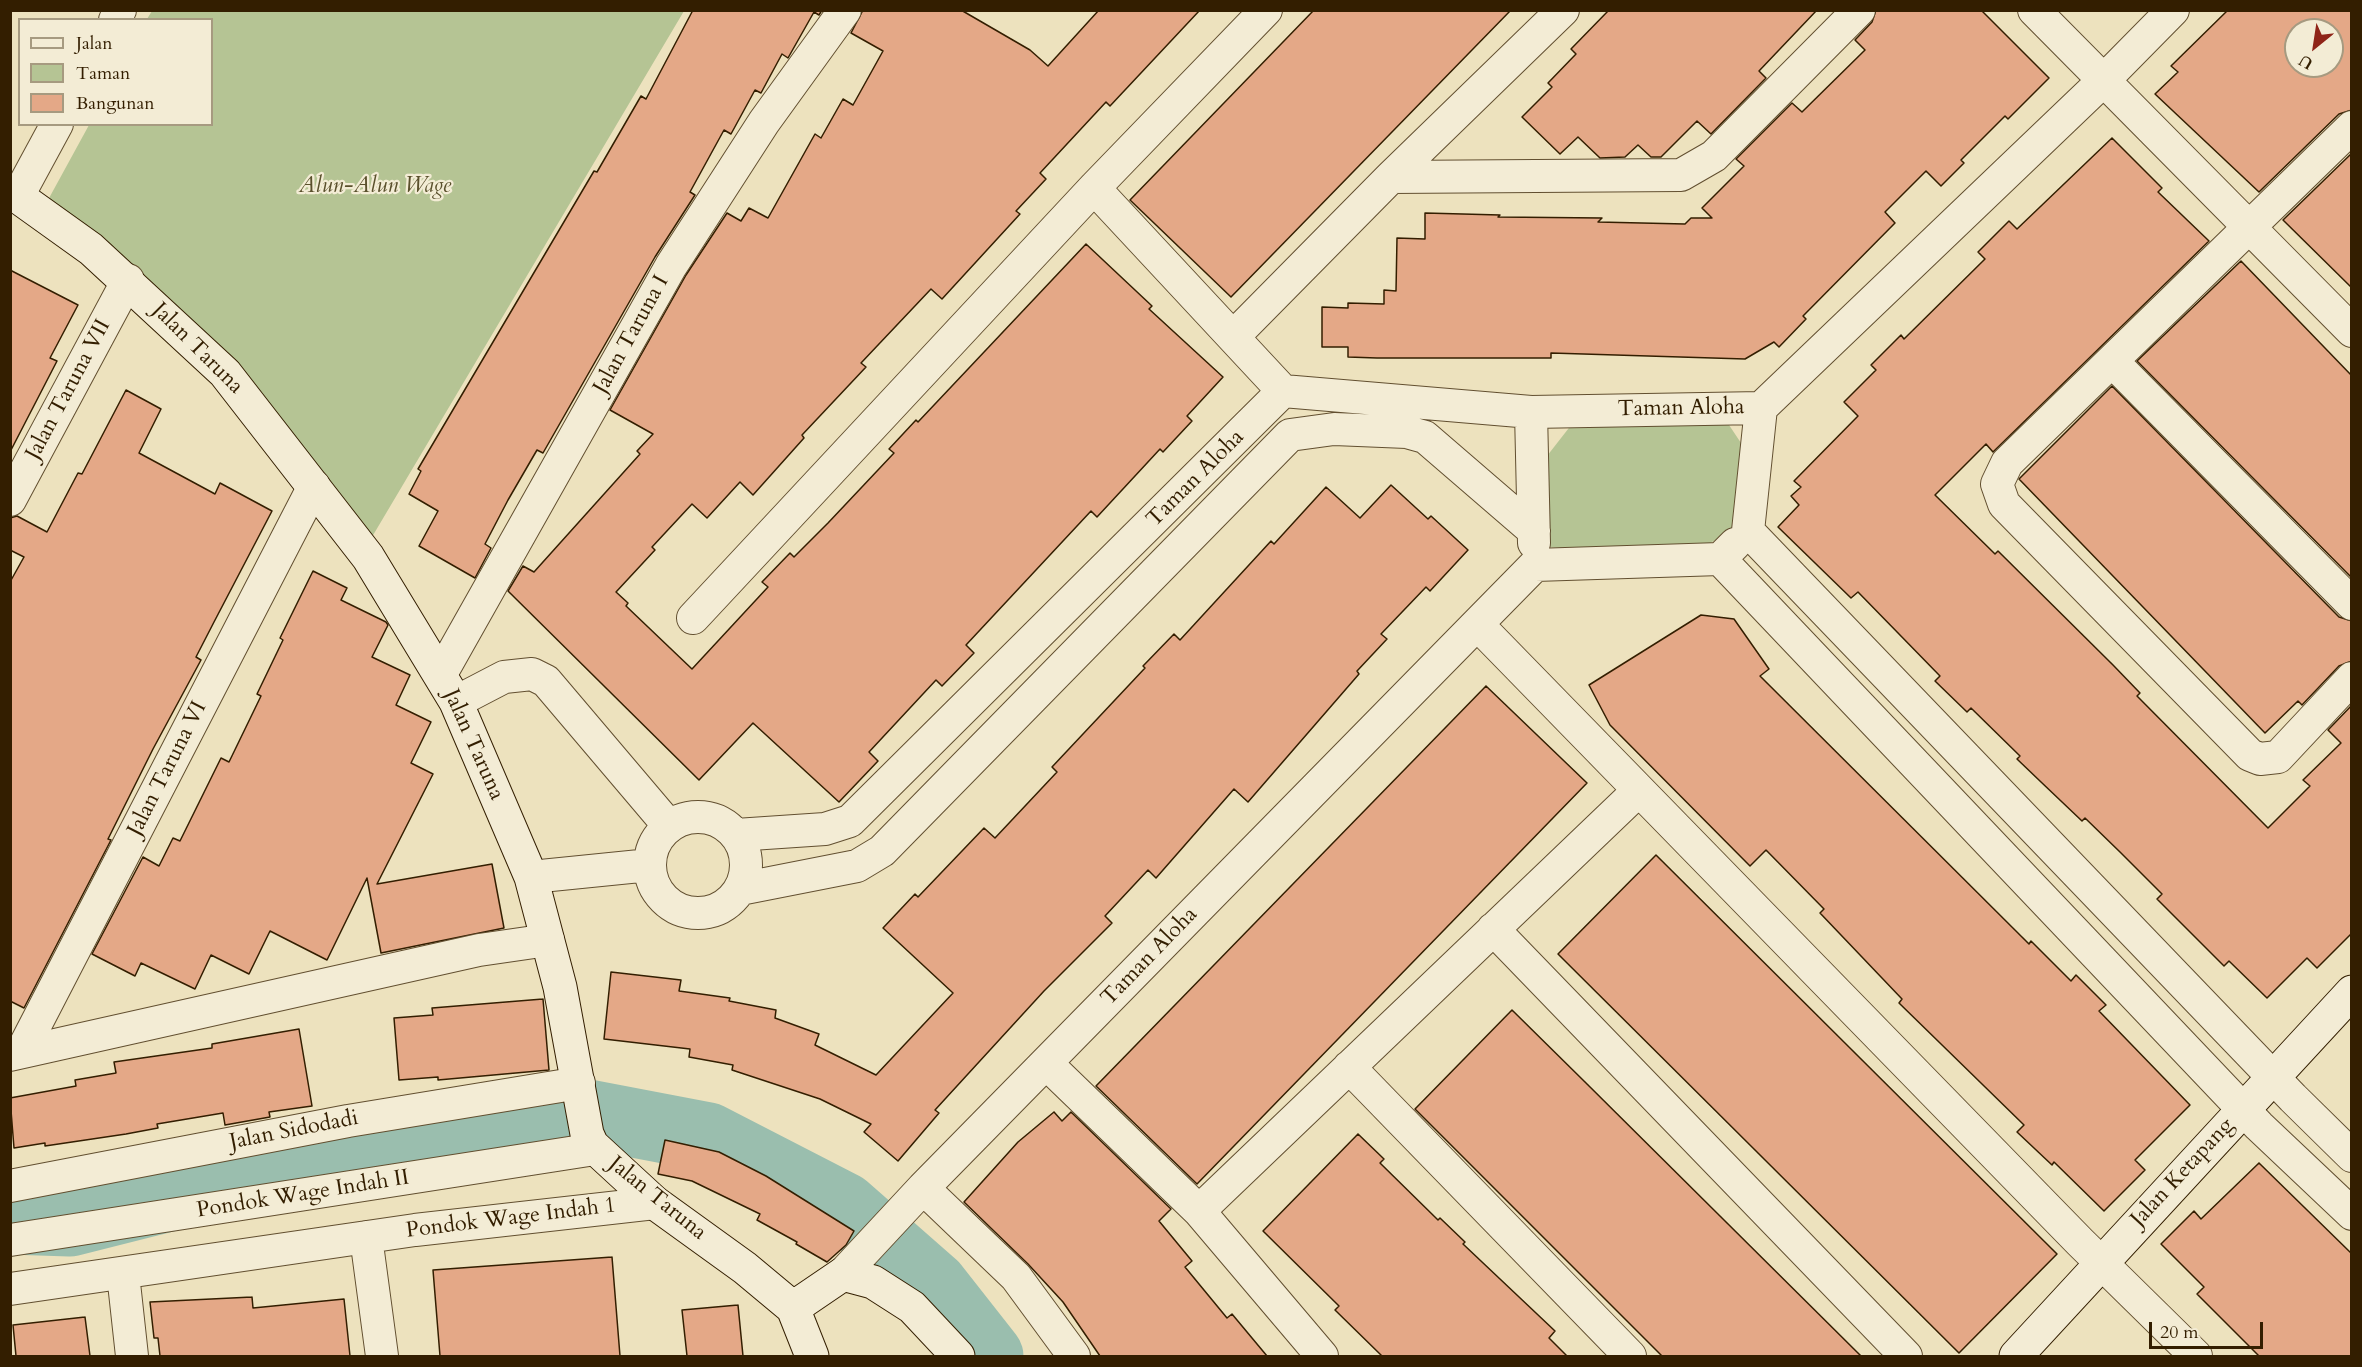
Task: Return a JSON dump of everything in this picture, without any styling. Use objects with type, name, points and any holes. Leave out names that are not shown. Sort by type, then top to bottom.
[{"type":"street","name":"Jalan Taruna I","points":[[449,688],[671,266],[764,122],[845,10]]},
{"type":"street","points":[[693,618],[1094,189],[1266,10]]},
{"type":"street","points":[[1233,337],[1391,177],[1563,10]]},
{"type":"street","points":[[1391,177],[1681,175],[1714,156],[1859,10]]},
{"type":"street","points":[[2034,10],[2352,331]]},
{"type":"street","points":[[1531,412],[1535,565],[1720,559],[1748,531],[1761,408],[2104,80],[2173,10]]},
{"type":"street","points":[[14,193],[56,126]]},
{"type":"street","points":[[2352,127],[2007,463],[1996,484],[2004,504],[2250,754],[2260,759],[2278,757],[2352,678]]},
{"type":"street","points":[[1094,189],[1284,391]]},
{"type":"street","name":"Jalan Taruna","points":[[14,193],[91,249],[128,280],[225,373],[368,557],[449,688],[531,877],[578,1071],[591,1141],[655,1203],[745,1268],[793,1308],[812,1356]]},
{"type":"street","name":"Jalan Taruna VII","points":[[10,500],[128,280]]},
{"type":"street","points":[[2112,361],[2352,604]]},
{"type":"street","name":"Taman Aloha","points":[[736,835],[825,829],[850,821],[1284,391],[1531,412],[1761,408]]},
{"type":"street","name":"Taman Aloha","points":[[741,889],[857,866],[882,851],[1290,435],[1334,429],[1407,432],[1425,437],[1534,531]]},
{"type":"street","name":"Jalan Taruna VI","points":[[16,1053],[314,486]]},
{"type":"street","points":[[1748,531],[2352,1156]]},
{"type":"street","points":[[1720,559],[2243,1108],[2352,1214]]},
{"type":"street","name":"Taman Aloha","points":[[851,1265],[916,1195],[1535,565]]},
{"type":"street","points":[[1477,624],[2100,1262],[2196,1356]]},
{"type":"street","points":[[449,688],[531,674],[546,681],[669,826]]},
{"type":"street","points":[[1199,1211],[1638,791]]},
{"type":"street","points":[[704,818],[725,825],[736,835],[745,852],[746,871],[741,889],[730,901],[717,909],[702,913],[687,911],[672,905],[661,894],[653,881],[650,866],[652,851],[669,826],[682,819],[704,818]]},
{"type":"street","points":[[531,877],[650,866]]},
{"type":"street","points":[[1493,929],[1906,1356]]},
{"type":"street","points":[[16,1053],[479,950],[548,940]]},
{"type":"street","name":"Jalan Ketapang","points":[[2016,1356],[2100,1262],[2352,992]]},
{"type":"street","points":[[1046,1064],[1199,1211],[1322,1356]]},
{"type":"street","points":[[1349,1067],[1630,1356]]},
{"type":"street","name":"Jalan Sidodadi","points":[[10,1186],[348,1120],[578,1071]]},
{"type":"street","name":"Pondok Wage Indah II","points":[[10,1240],[591,1141]]},
{"type":"street","points":[[916,1195],[1016,1277],[1074,1356]]},
{"type":"street","name":"Pondok Wage Indah 1","points":[[10,1289],[366,1237],[655,1203]]},
{"type":"street","points":[[366,1237],[382,1356]]},
{"type":"street","points":[[793,1308],[851,1265],[912,1307],[958,1356]]},
{"type":"street","points":[[123,1274],[132,1356]]},
{"type":"green space","name":"Alun-Alun Wage","points":[[152,11],[684,11],[369,542],[48,200],[88,126],[213,126],[213,18],[148,18]]},
{"type":"green space","points":[[1725,419],[1745,449],[1741,525],[1700,549],[1624,552],[1545,547],[1547,456],[1572,424]]},
{"type":"building","points":[[693,10],[822,10],[819,15],[814,12],[788,58],[782,54],[761,93],[755,90],[731,134],[724,130],[690,192],[695,195],[655,257],[543,453],[537,450],[508,500],[485,544],[491,548],[475,578],[419,546],[438,511],[409,494],[421,471],[418,469],[594,171],[597,172],[641,96],[646,99]]},
{"type":"building","points":[[863,10],[961,10],[1030,50],[1048,66],[1099,10],[1200,10],[1110,106],[1106,102],[1040,173],[1046,179],[1016,211],[1020,214],[942,299],[931,289],[861,363],[866,367],[802,435],[804,438],[753,495],[740,482],[707,518],[692,504],[652,547],[655,550],[616,592],[628,603],[626,606],[692,669],[768,587],[762,582],[790,553],[794,557],[828,523],[894,453],[889,449],[916,420],[918,422],[1086,244],[1152,306],[1149,309],[1223,377],[1187,416],[1192,421],[1163,452],[1160,449],[1097,517],[1091,511],[966,645],[974,653],[942,686],[936,680],[869,752],[878,761],[839,802],[753,723],[699,780],[508,591],[523,566],[534,572],[640,454],[637,451],[653,434],[610,410],[686,275],[727,213],[741,221],[749,208],[768,218],[815,134],[821,138],[843,99],[853,105],[883,51],[851,33]]},
{"type":"building","points":[[1314,10],[1511,10],[1231,297],[1130,200]]},
{"type":"building","points":[[1609,10],[1817,10],[1759,71],[1766,78],[1711,134],[1697,121],[1661,157],[1651,157],[1638,145],[1625,157],[1600,158],[1578,137],[1560,154],[1522,117],[1552,87],[1548,83],[1576,54],[1571,49]]},
{"type":"building","points":[[1876,10],[1981,10],[2049,78],[2008,119],[2005,116],[1961,160],[1964,163],[1941,186],[1926,171],[1885,212],[1895,223],[1803,316],[1806,319],[1779,347],[1774,342],[1745,359],[1551,353],[1551,358],[1377,358],[1348,357],[1348,347],[1322,347],[1322,307],[1348,308],[1348,303],[1384,304],[1384,290],[1396,291],[1397,238],[1425,239],[1425,213],[1500,215],[1498,217],[1602,218],[1598,222],[1685,224],[1691,218],[1712,218],[1702,208],[1744,166],[1736,159],[1792,103],[1802,112],[1865,50],[1855,40],[1872,22]]},
{"type":"building","points":[[2228,10],[2352,10],[2352,110],[2339,114],[2259,192],[2155,94],[2178,72],[2171,66]]},
{"type":"building","points":[[2112,138],[2162,188],[2158,192],[2209,241],[1993,452],[1986,444],[1935,495],[1995,554],[1998,551],[2113,665],[2140,693],[2137,696],[2268,828],[2310,786],[2303,780],[2341,743],[2328,730],[2352,705],[2352,933],[2317,968],[2307,958],[2267,998],[2229,961],[2224,966],[2157,899],[2162,894],[2120,852],[2085,818],[2082,821],[2017,759],[2020,756],[1971,708],[1967,712],[1935,681],[1940,676],[1858,592],[1851,598],[1778,527],[1799,505],[1791,496],[1801,487],[1794,481],[1858,416],[1844,402],[1876,370],[1871,365],[1901,335],[1904,339],[1985,259],[1978,252],[2009,221],[2017,229]]},
{"type":"building","points":[[2352,153],[2352,288],[2283,220]]},
{"type":"building","points":[[2241,261],[2352,376],[2352,578],[2137,361]]},
{"type":"building","points":[[10,270],[78,305],[50,358],[57,361],[10,452]]},
{"type":"building","points":[[2112,386],[2339,617],[2352,621],[2352,661],[2339,666],[2302,705],[2298,701],[2265,733],[2019,479]]},
{"type":"building","points":[[126,390],[161,409],[139,453],[215,494],[220,483],[272,511],[196,657],[201,660],[153,749],[108,839],[111,840],[24,1008],[10,1001],[10,582],[24,557],[10,550],[10,518],[17,516],[47,532],[78,473],[82,474]]},
{"type":"building","points":[[1391,485],[1428,519],[1431,516],[1468,550],[1430,591],[1426,587],[1381,634],[1387,639],[1357,671],[1359,674],[1248,802],[1234,789],[1156,878],[1148,870],[1105,916],[1112,923],[1044,991],[935,1110],[939,1113],[898,1161],[864,1132],[871,1124],[820,1099],[732,1070],[733,1065],[689,1057],[690,1049],[604,1039],[611,972],[681,980],[679,991],[730,998],[729,1001],[776,1010],[775,1018],[819,1034],[815,1045],[876,1075],[953,993],[883,928],[915,894],[918,897],[984,828],[995,838],[1057,772],[1052,767],[1145,668],[1143,666],[1174,634],[1180,640],[1271,541],[1274,544],[1326,487],[1360,518]]},
{"type":"building","points":[[313,571],[347,588],[341,600],[386,622],[388,625],[372,657],[410,675],[396,705],[431,722],[411,763],[433,774],[377,884],[492,864],[504,928],[381,953],[367,878],[327,960],[270,931],[249,974],[211,955],[195,989],[141,963],[135,976],[92,954],[143,857],[159,866],[173,838],[180,841],[221,758],[229,762],[261,696],[257,694],[283,640],[280,638]]},
{"type":"building","points":[[1701,615],[1734,619],[1769,669],[1760,676],[2029,944],[2031,941],[2071,981],[2076,975],[2106,1005],[2099,1011],[2190,1105],[2135,1160],[2145,1170],[2104,1211],[2054,1162],[2052,1165],[2017,1132],[2024,1125],[1899,1003],[1902,999],[1820,913],[1824,909],[1766,850],[1750,866],[1610,725],[1589,685]]},
{"type":"building","points":[[1486,686],[1587,783],[1197,1184],[1096,1086]]},
{"type":"building","points":[[1656,855],[2057,1254],[1959,1353],[1558,954]]},
{"type":"building","points":[[543,999],[549,1070],[438,1080],[438,1077],[399,1080],[394,1018],[433,1015],[432,1008]]},
{"type":"building","points":[[1512,1010],[1861,1356],[1662,1356],[1415,1109]]},
{"type":"building","points":[[299,1029],[312,1106],[269,1112],[270,1117],[225,1125],[223,1113],[157,1124],[158,1128],[126,1134],[45,1146],[45,1143],[14,1148],[10,1098],[76,1086],[75,1080],[116,1073],[114,1062],[212,1048],[212,1044]]},
{"type":"building","points":[[1054,1112],[1062,1121],[1071,1112],[1171,1209],[1159,1221],[1192,1261],[1185,1267],[1227,1318],[1232,1314],[1267,1356],[1100,1356],[1063,1302],[1028,1264],[964,1202],[1018,1142]]},
{"type":"building","points":[[1358,1134],[1384,1159],[1380,1163],[1438,1220],[1440,1218],[1465,1242],[1463,1244],[1555,1331],[1549,1338],[1567,1356],[1382,1356],[1335,1310],[1339,1306],[1263,1231]]},
{"type":"building","points":[[665,1140],[719,1152],[766,1176],[854,1231],[846,1245],[827,1262],[757,1220],[760,1214],[692,1181],[658,1174]]},
{"type":"building","points":[[2259,1163],[2352,1254],[2352,1356],[2259,1356],[2197,1294],[2204,1287],[2161,1244],[2194,1211],[2201,1219]]},
{"type":"building","points":[[612,1257],[620,1356],[440,1356],[433,1270]]},
{"type":"building","points":[[252,1297],[253,1308],[344,1299],[350,1356],[160,1356],[158,1338],[154,1338],[150,1302]]},
{"type":"building","points":[[738,1305],[743,1356],[687,1356],[682,1310]]},
{"type":"building","points":[[85,1317],[90,1356],[16,1356],[13,1325]]},
{"type":"waterway","points":[[10,1220],[70,1222],[438,1129],[577,1112],[708,1137],[844,1207],[934,1286],[989,1356]]}]
